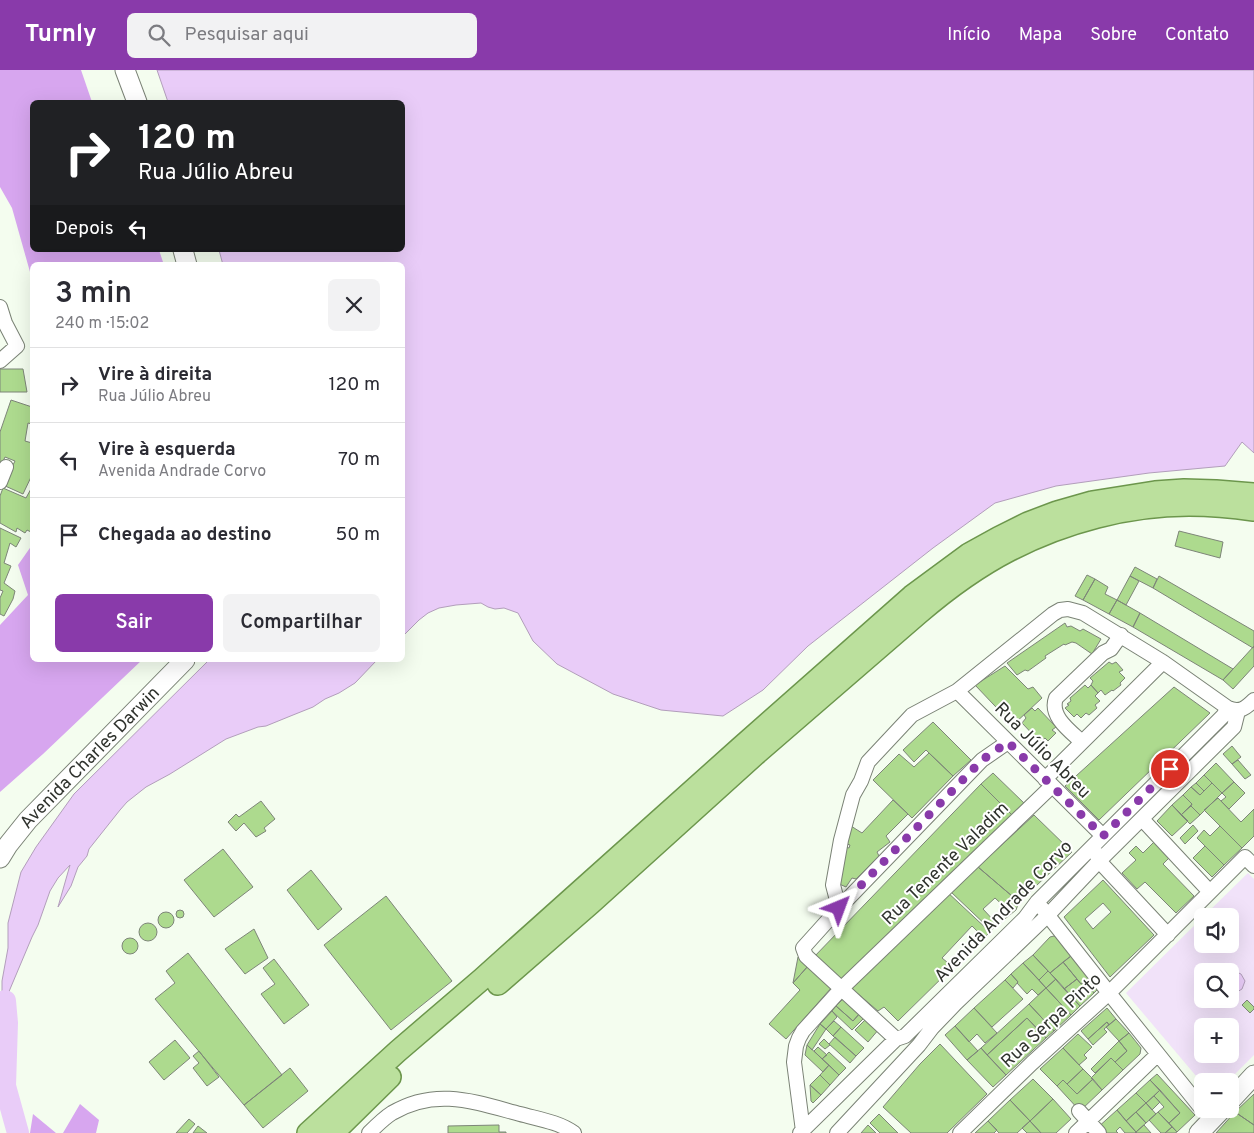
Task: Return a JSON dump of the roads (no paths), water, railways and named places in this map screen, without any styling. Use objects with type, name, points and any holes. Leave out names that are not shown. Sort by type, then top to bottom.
[{"type":"main road","points":[[125,70],[136,100]]},
{"type":"main road","points":[[308,1133],[912,596],[969,554],[1028,523],[1092,502],[1155,492],[1184,490],[1254,494]]},
{"type":"main road","points":[[333,1133],[405,1061],[506,978],[757,754],[943,592],[965,577],[1009,550],[1032,539],[1059,528],[1099,517],[1160,506],[1214,506],[1254,510]]},
{"type":"main road","name":"Avenida Charles Darwin","points":[[0,858],[28,820],[183,662]]},
{"type":"main road","points":[[1239,1092],[1254,1076]]},
{"type":"street","points":[[0,307],[16,346],[0,361]]},
{"type":"street","points":[[0,482],[6,467]]},
{"type":"street","points":[[839,908],[832,884],[852,795],[861,782],[868,762],[912,715],[957,691],[1060,610],[1068,609],[1084,613],[1163,662],[1233,710],[1247,706],[1254,700]]},
{"type":"street","points":[[1082,742],[1064,726],[1053,705],[1056,698],[1103,653],[1111,648],[1120,635]]},
{"type":"street","name":"Rua Tenente Valadim","points":[[801,1132],[794,1062],[796,1046],[803,1031],[842,988],[1048,783],[1082,742],[1163,662]]},
{"type":"street","name":"Rua Júlio Abreu","points":[[957,691],[1048,783],[1098,841]]},
{"type":"street","name":"Avenida Andrade Corvo","points":[[801,1132],[896,1040],[906,1036],[1223,716],[1233,710],[1234,727],[1099,861],[1048,915],[938,1022],[837,1133]]},
{"type":"street","points":[[896,1040],[810,960],[803,948],[839,908],[982,760],[1008,742]]},
{"type":"street","points":[[1142,819],[1210,892]]},
{"type":"street","points":[[1098,841],[1099,861],[1168,935]]},
{"type":"street","name":"Rua Serpa Pinto","points":[[960,1133],[1109,993],[1210,892],[1251,857]]},
{"type":"street","points":[[1037,902],[1194,1099]]},
{"type":"street","points":[[1076,1133],[1084,1116],[1158,1054]]},
{"type":"street","points":[[368,1133],[392,1113],[426,1100],[444,1098],[463,1100],[545,1121],[569,1129],[574,1133]]},
{"type":"street","points":[[1084,1116],[1099,1133]]},
{"type":"waterway","points":[[5,1001],[7,1023],[5,1086],[18,1133]]}]
